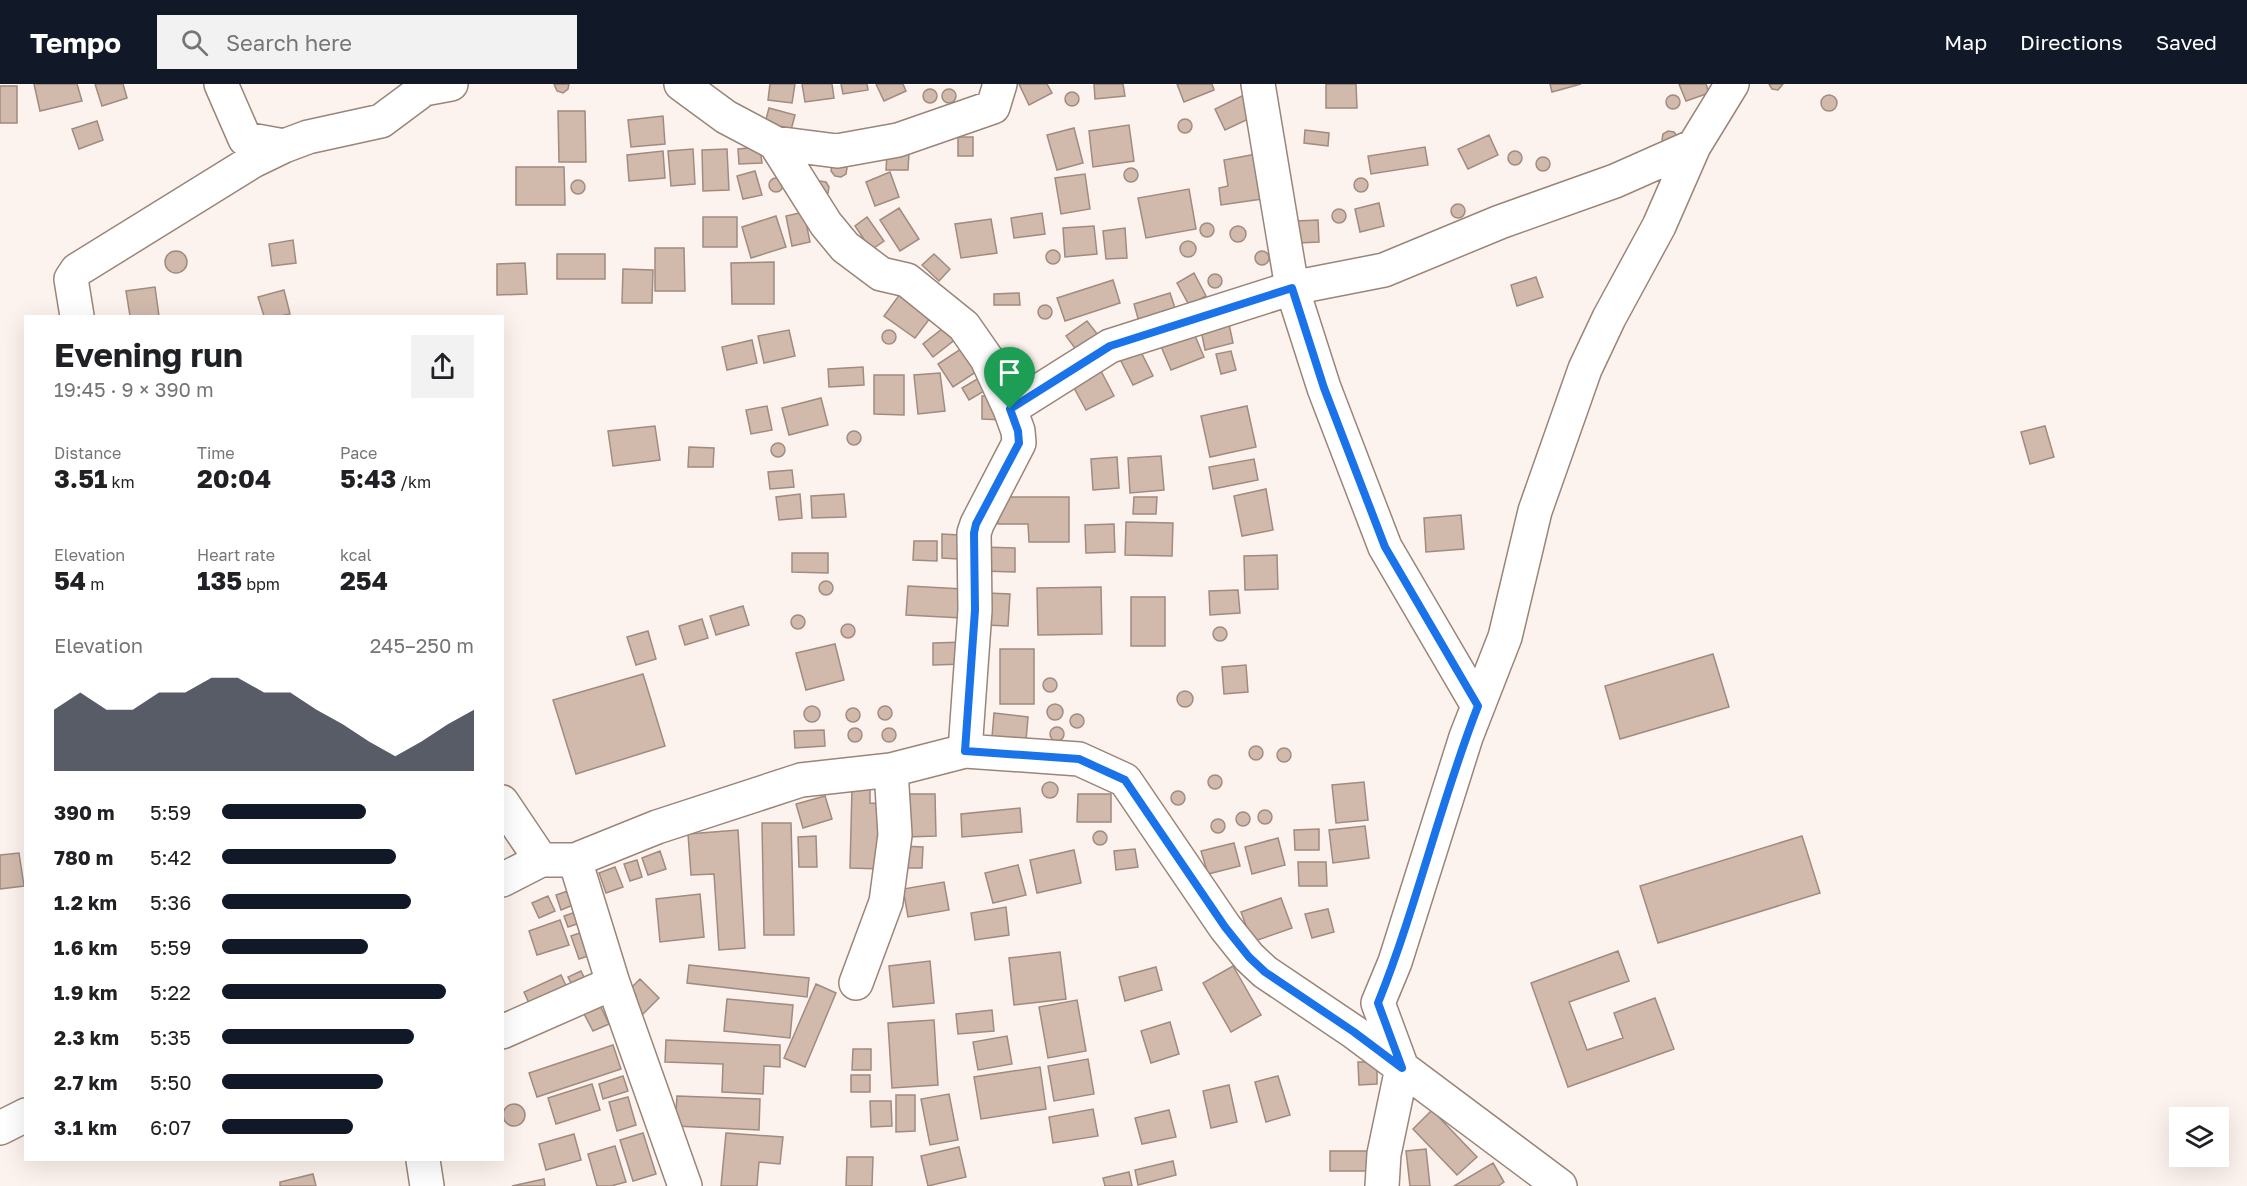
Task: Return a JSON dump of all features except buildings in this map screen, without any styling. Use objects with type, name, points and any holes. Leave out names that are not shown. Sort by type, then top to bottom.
[{"type":"street","points":[[222,84],[245,139],[284,146]]},
{"type":"street","points":[[77,315],[71,279],[77,270],[253,161],[308,137],[381,121],[424,89],[451,84]]},
{"type":"street","points":[[681,84],[726,117],[775,143],[837,151],[898,140],[993,106],[1000,84]]},
{"type":"street","points":[[1258,84],[1292,288],[1324,388],[1385,547],[1478,706]]},
{"type":"street","points":[[1382,1186],[1384,1154],[1402,1068],[1378,1003],[1395,962],[1426,858],[1478,706],[1505,637],[1535,511],[1585,369],[1609,318],[1659,225],[1694,146],[1732,84]]},
{"type":"street","points":[[775,143],[826,224],[845,247],[881,274],[907,280],[964,326],[987,358],[1018,431],[1019,443],[976,524],[974,533],[975,610],[965,751]]},
{"type":"street","points":[[1010,409],[1110,346],[1292,288],[1384,270],[1500,222],[1615,181],[1694,146]]},
{"type":"street","points":[[504,879],[541,860],[575,860],[657,827],[801,780],[891,770],[965,751],[1079,759],[1125,780],[1225,927],[1249,957],[1265,972],[1329,1015],[1560,1186]]},
{"type":"street","points":[[856,983],[886,902],[895,835],[891,770]]},
{"type":"street","points":[[504,805],[541,860]]},
{"type":"street","points":[[575,860],[613,983],[685,1186]]},
{"type":"street","points":[[504,1031],[613,983]]},
{"type":"street","points":[[1329,1015],[1378,1003]]},
{"type":"street","points":[[0,1128],[24,1116]]},
{"type":"street","points":[[423,1161],[427,1186]]},
{"type":"route","points":[[1292,288],[1324,388],[1385,547],[1478,706],[1426,858],[1395,962],[1378,1003],[1402,1068],[1354,1032],[1265,972],[1249,957],[1225,927],[1125,780],[1079,759],[965,751],[975,610],[974,533],[976,524],[1019,443],[1018,431],[1010,409],[1110,346],[1292,288]]}]
